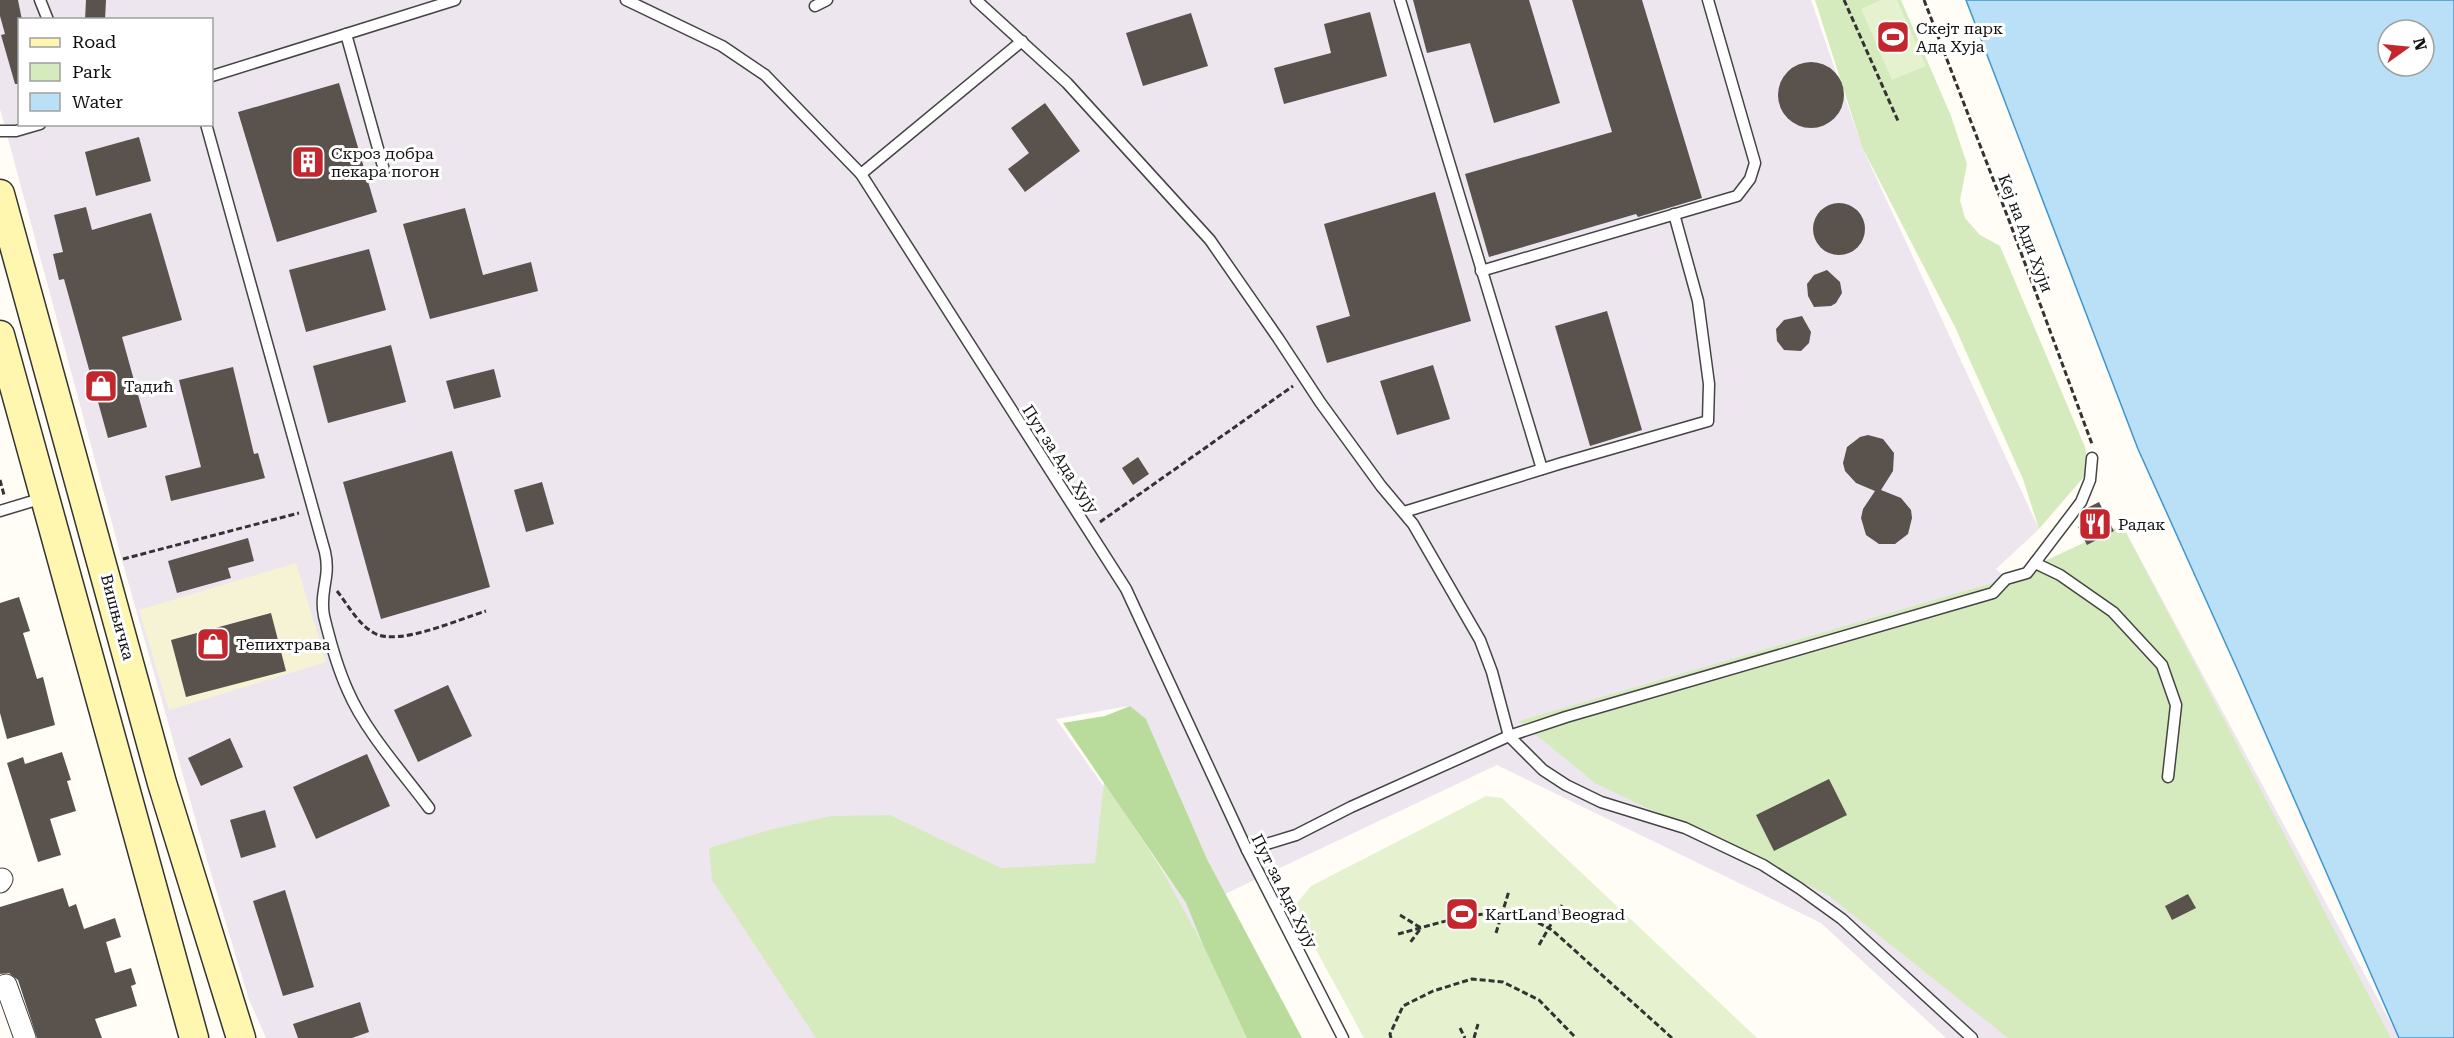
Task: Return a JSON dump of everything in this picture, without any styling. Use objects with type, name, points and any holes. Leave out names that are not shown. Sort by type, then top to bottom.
[{"type":"main road","name":"Вишњичка","points":[[0,194],[162,783],[241,1038]]},
{"type":"main road","points":[[0,335],[194,1038]]},
{"type":"street","points":[[6,985],[24,1038]]},
{"type":"lane","points":[[40,0],[47,18]]},
{"type":"lane","points":[[213,76],[455,0]]},
{"type":"lane","name":"Пут за Ада Хују","points":[[626,0],[722,46],[765,75],[861,174],[1126,589],[1247,850],[1344,1038]]},
{"type":"lane","points":[[815,6],[826,0]]},
{"type":"lane","points":[[976,0],[1067,83],[1210,240],[1375,477],[1413,524],[1480,640],[1492,672],[1509,736],[1543,770],[1566,785],[1601,802],[1686,828],[1763,865],[1799,888],[1842,919],[1972,1038]]},
{"type":"lane","points":[[1400,0],[1542,470]]},
{"type":"lane","points":[[1481,271],[1737,196],[1750,179],[1755,163],[1708,0]]},
{"type":"lane","points":[[346,34],[384,170]]},
{"type":"lane","points":[[861,174],[1022,41]]},
{"type":"lane","points":[[0,131],[16,131],[33,126]]},
{"type":"lane","points":[[207,126],[328,565],[323,597],[324,614],[348,691],[361,715],[429,808]]},
{"type":"lane","points":[[1404,512],[1708,421],[1708,384],[1698,301],[1674,214]]},
{"type":"lane","points":[[1247,850],[1296,835],[1351,807],[1509,736],[1566,717],[1993,593],[2006,579],[2027,573],[2081,502],[2091,474],[2092,458]]},
{"type":"lane","points":[[0,511],[45,498]]},
{"type":"lane","points":[[2035,563],[2060,575],[2113,612],[2162,665],[2176,705],[2168,777]]},
{"type":"path","points":[[1844,0],[1899,123]]},
{"type":"path","name":"Кеј на Ади Хуји","points":[[1924,0],[2099,464],[2091,474]]},
{"type":"path","points":[[1089,530],[1305,378]]},
{"type":"path","points":[[103,564],[312,510]]},
{"type":"path","points":[[327,577],[363,624],[375,634],[390,638],[412,634],[486,611]]},
{"type":"path","points":[[1496,933],[1509,891]]},
{"type":"path","points":[[1539,945],[1562,905]]},
{"type":"path","points":[[1398,934],[1456,918],[1510,914],[1536,922],[1549,928],[1672,1038]]},
{"type":"path","points":[[1400,915],[1421,928]]},
{"type":"path","points":[[1409,945],[1421,928]]},
{"type":"path","points":[[1391,1038],[1390,1034],[1404,1006],[1433,991],[1472,979],[1503,982],[1539,1000],[1576,1038]]},
{"type":"path","points":[[1474,1038],[1478,1024]]},
{"type":"path","points":[[1460,1028],[1465,1038]]},
{"type":"path","points":[[1568,1030],[1570,1038]]},
{"type":"shaded area","points":[[0,0],[1811,0],[1862,147],[2039,529],[1996,569],[2007,579],[2122,525],[2399,1038],[1946,1038],[1821,923],[1497,765],[1225,894],[1207,859],[1146,719],[1129,706],[1056,719],[1186,903],[1203,945],[1247,1038],[266,1038],[249,1000],[123,564],[0,109]]},
{"type":"shaded area","points":[[296,563],[326,662],[169,710],[139,610]]},
{"type":"green space","points":[[1815,0],[1901,0],[1951,116],[1967,164],[1960,200],[1965,218],[1980,235],[2000,246],[2085,447],[2089,471],[2039,529],[2023,479],[1955,327],[1862,147]]},
{"type":"green space","name":"Скејт парк Ада Хуја","points":[[1881,0],[1897,0],[1926,66],[1892,80],[1861,9]]},
{"type":"green space","points":[[2122,525],[2391,1038],[2008,1038],[1828,895],[1595,783],[1519,721],[2006,579]]},
{"type":"green space","points":[[1130,706],[1146,719],[1207,859],[1302,1038],[1247,1038],[1203,945],[1186,903],[1063,723],[1105,716]]},
{"type":"green space","points":[[1104,782],[1159,865],[1203,945],[1247,1038],[816,1038],[712,880],[709,848],[769,830],[831,816],[890,815],[1001,868],[1095,863]]},
{"type":"green space","name":"KartLand Beograd","points":[[1486,796],[1502,798],[1757,1038],[1364,1038],[1302,924],[1297,903],[1311,886]]},
{"type":"water","points":[[1966,0],[2454,0],[2454,1038],[2399,1038],[2138,449]]},
{"type":"building","points":[[0,0],[18,0],[22,18],[18,18],[18,84],[15,84],[1,35],[5,34],[0,16]]},
{"type":"building","points":[[86,0],[106,0],[105,18],[85,18]]},
{"type":"building","points":[[1413,0],[1529,0],[1560,103],[1494,123],[1470,43],[1427,53]]},
{"type":"building","points":[[1572,0],[1642,0],[1702,198],[1638,217],[1636,214],[1489,257],[1465,174],[1612,132]]},
{"type":"building","points":[[1370,12],[1387,76],[1284,104],[1274,68],[1331,53],[1324,24]]},
{"type":"building","points":[[1191,13],[1208,66],[1143,86],[1126,33]]},
{"type":"building","points":[[1804,62],[1818,62],[1830,67],[1839,76],[1844,95],[1842,108],[1835,119],[1818,128],[1804,128],[1792,123],[1783,114],[1778,102],[1778,88],[1783,76],[1792,67]]},
{"type":"building","name":"Скроз добра пекара погон","points":[[339,83],[377,212],[277,242],[238,112]]},
{"type":"building","points":[[1045,103],[1080,151],[1025,192],[1008,169],[1029,153],[1011,128]]},
{"type":"building","points":[[139,137],[151,181],[96,196],[85,152]]},
{"type":"building","points":[[1435,192],[1471,321],[1327,363],[1316,326],[1350,316],[1324,224]]},
{"type":"building","points":[[1834,203],[1844,203],[1858,210],[1865,229],[1858,248],[1844,255],[1834,255],[1824,251],[1817,244],[1813,234],[1813,224],[1817,214],[1824,207]]},
{"type":"building","points":[[86,207],[92,230],[151,213],[182,320],[122,337],[147,427],[108,438],[64,279],[59,280],[53,254],[63,252],[54,215]]},
{"type":"building","points":[[465,208],[483,275],[531,262],[538,291],[430,319],[403,224]]},
{"type":"building","points":[[369,249],[386,310],[306,332],[289,270]]},
{"type":"building","points":[[1827,270],[1840,282],[1842,293],[1836,303],[1831,306],[1814,307],[1808,296],[1807,284],[1814,275]]},
{"type":"building","points":[[1607,311],[1642,430],[1590,446],[1555,326]]},
{"type":"building","points":[[1802,316],[1811,332],[1809,343],[1801,351],[1784,350],[1777,341],[1776,329],[1784,320]]},
{"type":"building","points":[[391,345],[406,402],[328,423],[313,366]]},
{"type":"building","points":[[1433,365],[1450,419],[1397,435],[1380,381]]},
{"type":"building","points":[[233,367],[254,454],[258,453],[265,478],[171,501],[165,476],[201,467],[179,380]]},
{"type":"building","points":[[494,369],[501,397],[454,409],[446,381]]},
{"type":"building","points":[[1868,435],[1883,439],[1894,453],[1893,471],[1881,490],[1901,498],[1911,510],[1912,518],[1908,534],[1895,544],[1879,544],[1866,535],[1861,518],[1863,509],[1875,491],[1856,483],[1845,471],[1843,463],[1847,447],[1860,437]]},
{"type":"building","points":[[452,451],[490,587],[381,619],[343,482]]},
{"type":"building","points":[[1138,457],[1149,474],[1133,485],[1122,468]]},
{"type":"building","points":[[542,482],[554,524],[526,532],[514,490]]},
{"type":"building","points":[[2099,502],[2114,531],[2087,545],[2078,527],[2091,521],[2085,509]]},
{"type":"building","points":[[248,538],[254,561],[228,568],[231,578],[177,593],[168,561]]},
{"type":"building","points":[[19,597],[30,631],[23,633],[37,679],[43,677],[55,725],[7,739],[0,713],[0,603]]},
{"type":"building","points":[[271,613],[286,671],[186,697],[171,640]]},
{"type":"building","points":[[448,685],[472,736],[418,762],[394,710]]},
{"type":"building","points":[[230,738],[243,767],[201,786],[188,758]]},
{"type":"building","points":[[62,752],[71,780],[67,781],[76,811],[50,819],[61,855],[38,862],[7,763],[23,757],[25,764]]},
{"type":"building","points":[[367,754],[390,806],[316,839],[293,787]]},
{"type":"building","points":[[1829,779],[1847,815],[1774,851],[1756,815]]},
{"type":"building","points":[[265,810],[276,847],[241,858],[230,820]]},
{"type":"building","points":[[63,888],[69,907],[76,904],[84,929],[115,918],[121,937],[106,942],[115,973],[131,968],[136,984],[131,986],[137,1006],[95,1019],[102,1038],[37,1038],[18,980],[9,973],[0,974],[0,907]]},
{"type":"building","points":[[285,890],[314,987],[283,996],[253,901]]},
{"type":"building","points":[[2188,894],[2196,908],[2172,920],[2165,906]]},
{"type":"building","points":[[360,1002],[369,1032],[352,1038],[298,1038],[293,1024]]},
{"type":"place","name":"Скејт парк Ада Хуја","points":[[1893,37]]},
{"type":"place","name":"Скроз добра пекара погон","points":[[308,162]]},
{"type":"place","name":"Тадић","points":[[101,386]]},
{"type":"place","name":"Радак","points":[[2095,524]]},
{"type":"place","name":"Тепихтрава","points":[[213,644]]},
{"type":"place","name":"KartLand Beograd","points":[[1462,914]]}]
